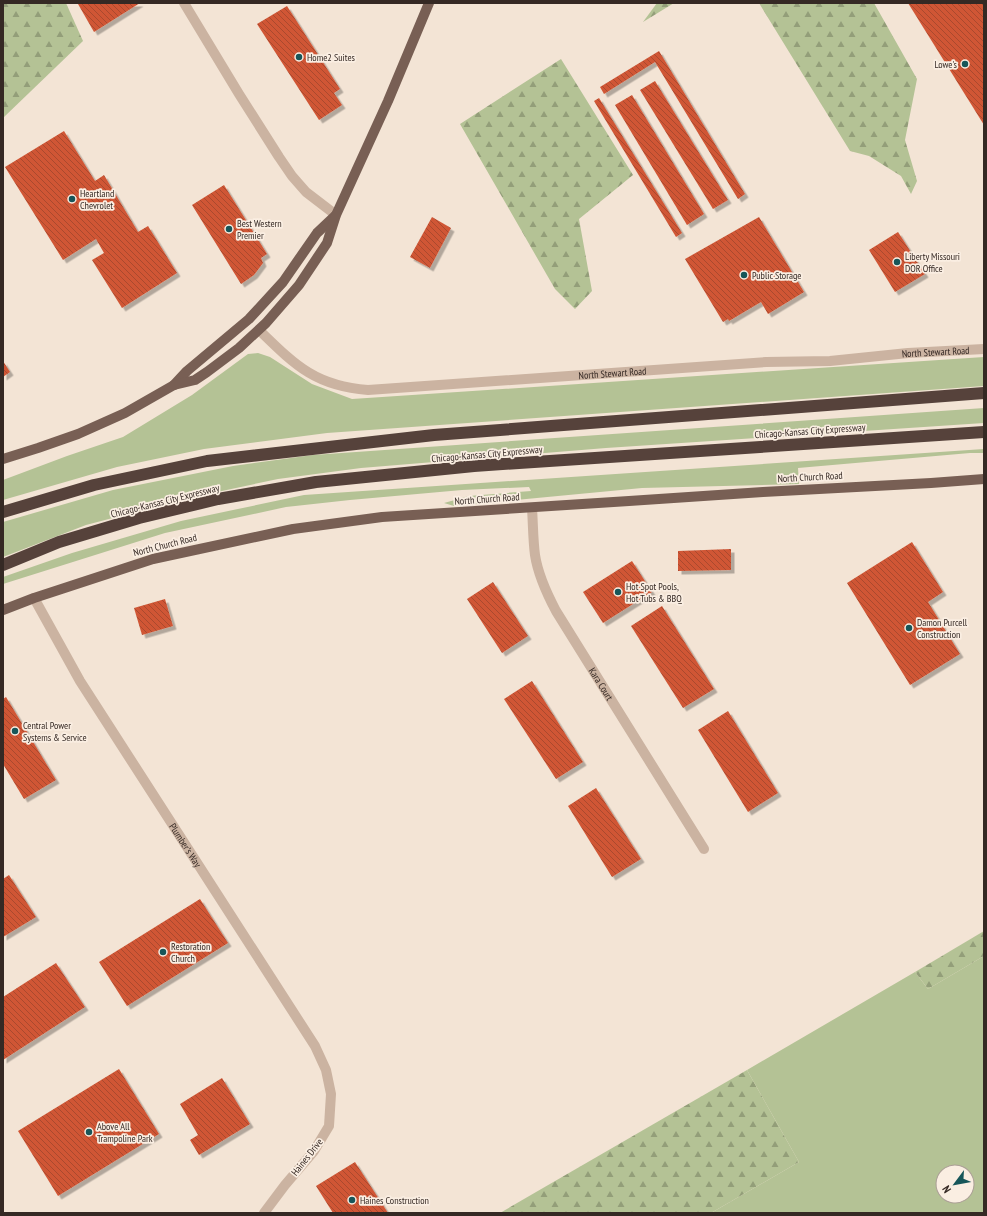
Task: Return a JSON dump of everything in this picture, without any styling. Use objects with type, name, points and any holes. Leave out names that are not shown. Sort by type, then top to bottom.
[{"type":"highway","points":[[3,512],[94,485],[207,461],[434,434],[984,393]]},
{"type":"highway","name":"Chicago-Kansas City Expressway","points":[[3,565],[59,542],[139,518],[218,499],[316,482],[474,466],[984,432]]},
{"type":"main road","points":[[3,458],[78,434],[125,413],[174,385],[195,380],[239,348],[260,330],[289,297],[327,243],[336,215],[388,101],[429,3]]},
{"type":"main road","points":[[174,385],[187,371],[249,319],[283,282],[317,233],[336,215]]},
{"type":"main road","name":"North Church Road","points":[[3,610],[34,598],[153,559],[293,529],[382,517],[984,479]]},
{"type":"street","points":[[184,3],[239,94],[292,176],[306,192],[336,215]]},
{"type":"street","name":"North Stewart Road","points":[[260,330],[281,351],[307,372],[321,380],[336,386],[368,390],[758,363],[830,361],[908,353],[984,349]]},
{"type":"street","name":"Kara Court","points":[[532,508],[535,556],[547,595],[704,849]]},
{"type":"street","name":"Plumber's Way","points":[[34,598],[80,681],[314,1046],[326,1070],[331,1094]]},
{"type":"street","name":"Haines Drive","points":[[264,1213],[285,1185],[314,1151],[329,1126],[331,1094]]},
{"type":"green space","points":[[3,3],[66,3],[83,41],[3,118]]},
{"type":"green space","points":[[657,3],[674,3],[643,22]]},
{"type":"green space","points":[[759,3],[874,3],[917,79],[905,140],[917,181],[911,194],[901,176],[869,156],[850,151]]},
{"type":"green space","points":[[561,59],[633,175],[579,219],[592,291],[575,309],[555,289],[460,124]]},
{"type":"green space","points":[[258,353],[270,357],[312,384],[352,399],[984,357],[984,386],[327,433],[204,449],[117,467],[3,500],[3,480],[123,437],[192,395],[248,354]]},
{"type":"green space","points":[[984,408],[984,423],[606,448],[361,468],[278,479],[189,498],[86,525],[3,557],[3,522],[113,490],[233,466],[313,455]]},
{"type":"green space","points":[[984,449],[984,453],[798,468],[799,484],[642,488],[454,506],[444,503],[469,496],[531,491],[529,487],[462,490],[286,507],[165,533],[3,584],[3,577],[72,553],[181,521],[304,495]]},
{"type":"green space","points":[[984,931],[984,956],[928,989],[915,972]]},
{"type":"green space","points":[[984,956],[984,1213],[711,1213],[799,1162],[747,1070],[915,972],[928,989]]},
{"type":"green space","points":[[747,1070],[799,1162],[711,1213],[500,1213]]},
{"type":"building","points":[[140,3],[94,32],[78,4]]},
{"type":"building","name":"Lowe's","points":[[908,3],[984,3],[984,125]]},
{"type":"building","name":"Home2 Suites","points":[[287,6],[340,89],[334,93],[342,105],[319,120],[257,24]]},
{"type":"building","points":[[659,51],[745,194],[738,199],[655,62],[604,94],[600,87]]},
{"type":"building","points":[[655,81],[728,200],[713,209],[640,90]]},
{"type":"building","points":[[632,95],[704,214],[687,225],[615,105]]},
{"type":"building","points":[[599,98],[682,233],[676,237],[594,101]]},
{"type":"building","name":"Heartland Chevrolet","points":[[64,131],[95,181],[104,175],[138,232],[148,226],[177,273],[122,308],[92,260],[104,253],[96,239],[63,260],[5,167]]},
{"type":"building","name":"Best Western Premier","points":[[224,185],[267,254],[261,258],[263,263],[254,275],[241,284],[192,205]]},
{"type":"building","points":[[432,217],[451,228],[430,268],[410,257]]},
{"type":"building","name":"Public Storage","points":[[759,217],[804,292],[768,314],[761,302],[729,321],[728,319],[723,322],[685,259]]},
{"type":"building","name":"Liberty Missouri DOR Office","points":[[898,232],[925,274],[895,292],[869,250]]},
{"type":"building","points":[[3,361],[10,372],[3,377]]},
{"type":"building","name":"Damon Purcell Construction","points":[[912,542],[943,592],[928,602],[960,654],[910,685],[847,583]]},
{"type":"building","points":[[731,549],[731,570],[678,571],[678,551]]},
{"type":"building","name":"Hot Spot Pools, Hot Tubs & BBQ","points":[[632,561],[652,592],[603,623],[583,592]]},
{"type":"building","points":[[493,582],[528,636],[502,653],[467,599]]},
{"type":"building","points":[[165,599],[173,626],[142,635],[134,608]]},
{"type":"building","points":[[662,606],[714,689],[683,708],[631,626]]},
{"type":"building","points":[[532,681],[583,762],[556,779],[504,699]]},
{"type":"building","name":"Central Power Systems & Service","points":[[6,697],[56,780],[24,799],[3,764],[3,699]]},
{"type":"building","points":[[728,711],[778,793],[748,812],[698,730]]},
{"type":"building","points":[[596,788],[641,859],[612,877],[568,806]]},
{"type":"building","points":[[9,875],[36,917],[3,937],[3,879]]},
{"type":"building","name":"Restoration Church","points":[[200,899],[228,943],[127,1006],[99,962]]},
{"type":"building","points":[[56,963],[85,1007],[3,1060],[3,997]]},
{"type":"building","name":"Above All Trampoline Park","points":[[119,1069],[159,1134],[58,1196],[18,1131]]},
{"type":"building","points":[[222,1078],[250,1124],[199,1155],[190,1140],[198,1135],[180,1104]]},
{"type":"building","name":"Haines Construction","points":[[355,1162],[388,1213],[333,1213],[316,1186]]},
{"type":"place","name":"Home2 Suites","points":[[299,57]]},
{"type":"place","name":"Lowe's","points":[[965,64]]},
{"type":"place","name":"Heartland Chevrolet","points":[[72,199]]},
{"type":"place","name":"Best Western Premier","points":[[229,229]]},
{"type":"place","name":"Liberty Missouri DOR Office","points":[[897,262]]},
{"type":"place","name":"Public Storage","points":[[744,275]]},
{"type":"place","name":"Hot Spot Pools, Hot Tubs & BBQ","points":[[618,592]]},
{"type":"place","name":"Damon Purcell Construction","points":[[909,628]]},
{"type":"place","name":"Central Power Systems & Service","points":[[15,731]]},
{"type":"place","name":"Restoration Church","points":[[163,952]]},
{"type":"place","name":"Above All Trampoline Park","points":[[89,1132]]},
{"type":"place","name":"Haines Construction","points":[[352,1200]]}]
